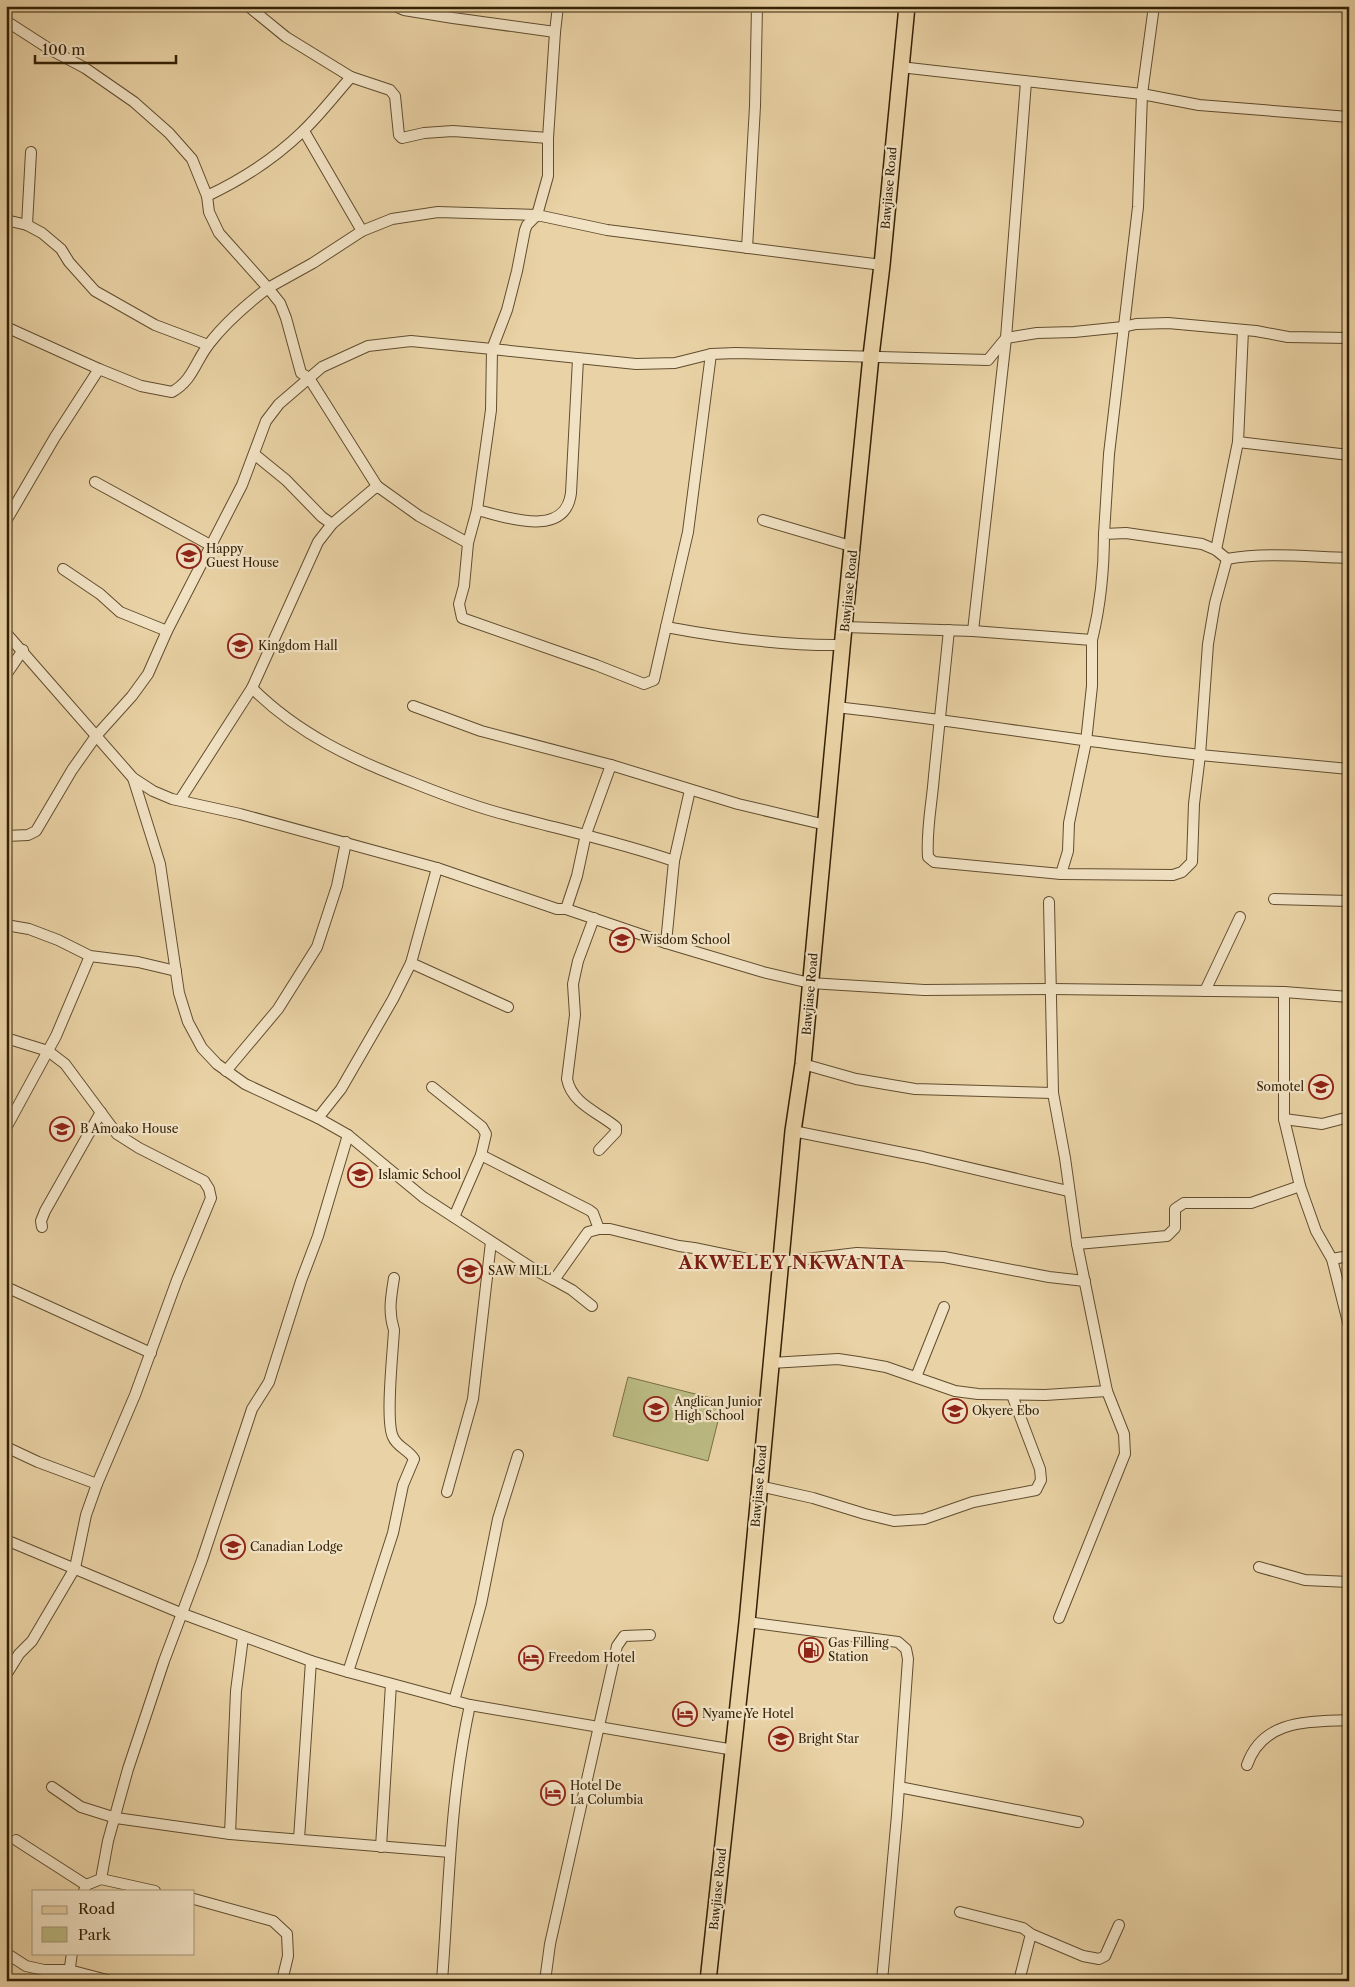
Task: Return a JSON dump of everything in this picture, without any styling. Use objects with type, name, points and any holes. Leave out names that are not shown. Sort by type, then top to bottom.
[{"type":"main road","name":"Bawjiase Road","points":[[708,1981],[747,1622],[793,1131],[803,1064],[844,627],[854,548],[871,356],[882,265],[907,6]]},
{"type":"street","points":[[248,6],[286,37],[351,77],[386,87],[390,90],[395,96],[399,135],[402,138],[453,131],[548,138]]},
{"type":"street","points":[[395,6],[404,10],[453,18],[555,32]]},
{"type":"street","points":[[558,6],[548,138],[548,176],[537,215],[527,225],[525,230],[507,310],[492,349],[491,410],[477,510],[468,543],[464,586],[459,604],[462,618],[644,684],[654,680],[688,532],[711,354]]},
{"type":"street","points":[[747,248],[755,106],[757,6]]},
{"type":"street","points":[[1061,874],[1068,851],[1069,823],[1086,742],[1092,686],[1092,640],[1099,612],[1103,581],[1109,454],[1138,207],[1142,94],[1154,6]]},
{"type":"street","points":[[6,21],[50,50],[86,68],[141,108],[169,133],[192,159],[219,233],[280,303],[301,374],[309,378],[377,486],[419,516],[468,543]]},
{"type":"street","points":[[900,67],[1142,94],[1200,105],[1349,117]]},
{"type":"street","points":[[207,196],[241,178],[282,150],[304,131],[351,77]]},
{"type":"street","points":[[974,631],[1006,338],[1026,82]]},
{"type":"street","points":[[304,131],[362,231]]},
{"type":"street","points":[[27,225],[31,152]]},
{"type":"street","points":[[6,327],[141,386],[172,392],[182,387],[189,379],[208,345],[245,306],[268,288],[313,264],[362,231],[392,219],[438,212],[537,215],[607,230],[882,265]]},
{"type":"street","points":[[6,220],[36,228],[61,249],[69,262],[95,291],[155,325],[208,345]]},
{"type":"street","points":[[6,836],[28,835],[36,831],[72,770],[96,736],[132,696],[148,674],[167,631],[242,485],[266,421],[272,412],[322,367],[368,346],[411,341],[636,364],[675,363],[711,354],[988,360],[1006,338],[1037,333],[1074,332],[1136,324],[1168,323],[1243,330],[1288,337],[1349,338]]},
{"type":"street","points":[[1216,550],[1238,442],[1243,330]]},
{"type":"street","points":[[477,510],[529,522],[556,519],[564,512],[570,502],[571,493],[578,359]]},
{"type":"street","points":[[6,521],[54,437],[99,368]]},
{"type":"street","points":[[1238,442],[1349,455]]},
{"type":"street","points":[[254,454],[286,480],[322,518],[332,524]]},
{"type":"street","points":[[95,482],[212,546]]},
{"type":"street","points":[[180,800],[252,688],[318,542],[332,524],[377,486]]},
{"type":"street","points":[[763,520],[854,548]]},
{"type":"street","points":[[1104,534],[1126,533],[1202,544],[1216,550],[1227,559],[1257,556],[1349,558]]},
{"type":"street","points":[[949,630],[929,819],[928,857],[934,862],[1061,874],[1173,875],[1192,862],[1194,804],[1200,755],[1208,644],[1227,559]]},
{"type":"street","points":[[63,569],[100,594],[120,612],[167,631]]},
{"type":"street","points":[[666,627],[722,637],[796,645],[843,645]]},
{"type":"street","points":[[844,627],[974,631],[1092,640]]},
{"type":"street","points":[[6,633],[23,650],[133,778],[153,791],[172,799],[346,842],[437,868],[557,909],[566,909],[666,943],[763,972],[810,984],[924,990],[1052,988],[1284,992],[1349,997]]},
{"type":"street","points":[[6,675],[23,650]]},
{"type":"street","points":[[252,688],[272,707],[312,736],[364,764],[435,792],[504,815],[586,834],[674,861]]},
{"type":"street","points":[[413,706],[481,731],[611,765],[738,804],[826,825]]},
{"type":"street","points":[[837,707],[940,719],[1086,742],[1349,769]]},
{"type":"street","points":[[566,909],[577,876],[586,834],[611,765]]},
{"type":"street","points":[[133,778],[160,864],[179,993],[186,1016],[198,1042],[226,1071],[251,1087],[318,1118],[348,1135],[401,1180],[491,1242],[535,1270],[572,1290],[592,1306]]},
{"type":"street","points":[[666,943],[674,861],[690,790]]},
{"type":"street","points":[[226,1071],[278,1009],[318,947],[337,886],[346,842]]},
{"type":"street","points":[[318,1118],[340,1089],[393,999],[411,963],[437,868]]},
{"type":"street","points":[[1274,899],[1349,901]]},
{"type":"street","points":[[1050,902],[1053,1093],[1065,1158],[1076,1244],[1107,1391],[1124,1434],[1125,1454],[1059,1618]]},
{"type":"street","points":[[1205,991],[1240,917]]},
{"type":"street","points":[[594,918],[578,961],[573,984],[575,1015],[567,1079],[569,1088],[577,1099],[616,1127],[616,1132],[599,1150]]},
{"type":"street","points":[[6,925],[29,929],[58,940],[90,956],[138,962],[176,971]]},
{"type":"street","points":[[6,1127],[48,1050],[90,956]]},
{"type":"street","points":[[411,963],[508,1007]]},
{"type":"street","points":[[1284,992],[1284,1119],[1300,1186],[1316,1231],[1332,1260],[1349,1326]]},
{"type":"street","points":[[6,1038],[48,1050],[65,1064],[110,1126],[125,1140],[204,1181],[209,1188],[210,1198],[135,1395],[97,1484],[86,1515],[75,1568],[32,1641],[19,1654],[6,1675]]},
{"type":"street","points":[[803,1064],[856,1079],[916,1089],[1053,1093]]},
{"type":"street","points":[[432,1087],[482,1127],[486,1134],[482,1155],[454,1217]]},
{"type":"street","points":[[42,1227],[45,1211],[101,1112]]},
{"type":"street","points":[[1284,1119],[1322,1124],[1349,1117]]},
{"type":"street","points":[[793,1131],[913,1155],[1068,1191]]},
{"type":"street","points":[[101,1879],[108,1841],[116,1818],[128,1769],[164,1661],[183,1614],[252,1409],[268,1382],[301,1281],[318,1236],[348,1135]]},
{"type":"street","points":[[482,1155],[590,1210],[599,1228]]},
{"type":"street","points":[[1076,1244],[1167,1236],[1175,1228],[1175,1209],[1184,1203],[1251,1203],[1300,1186]]},
{"type":"street","points":[[554,1280],[588,1232],[599,1228],[752,1260],[781,1262],[857,1253],[944,1257],[1049,1277],[1085,1281]]},
{"type":"street","points":[[447,1492],[473,1399],[491,1242]]},
{"type":"street","points":[[1332,1260],[1349,1256]]},
{"type":"street","points":[[348,1672],[393,1533],[403,1485],[414,1459],[411,1453],[395,1442],[389,1425],[394,1330],[389,1306],[394,1278]]},
{"type":"street","points":[[6,1288],[150,1353]]},
{"type":"street","points":[[916,1377],[944,1307]]},
{"type":"street","points":[[771,1363],[838,1359],[886,1367],[955,1391],[978,1394],[1012,1395],[1107,1391]]},
{"type":"street","points":[[759,1486],[813,1498],[894,1521],[924,1519],[973,1502],[1036,1490],[1041,1480],[1040,1469],[1012,1395]]},
{"type":"street","points":[[6,1447],[38,1462],[97,1484]]},
{"type":"street","points":[[454,1701],[481,1604],[498,1519],[518,1455]]},
{"type":"street","points":[[6,1540],[183,1614],[311,1661],[348,1672],[470,1705],[734,1750]]},
{"type":"street","points":[[1259,1567],[1305,1580],[1349,1582]]},
{"type":"street","points":[[747,1622],[898,1642],[906,1649],[908,1659],[899,1787],[882,1981]]},
{"type":"street","points":[[545,1981],[550,1944],[617,1646],[624,1636],[650,1635]]},
{"type":"street","points":[[230,1834],[236,1691],[243,1637]]},
{"type":"street","points":[[299,1838],[311,1661]]},
{"type":"street","points":[[382,1847],[391,1684]]},
{"type":"street","points":[[442,1981],[450,1852],[460,1757],[470,1705]]},
{"type":"street","points":[[1247,1765],[1252,1752],[1264,1738],[1281,1727],[1300,1722],[1349,1720]]},
{"type":"street","points":[[52,1787],[81,1807],[116,1818],[230,1834],[299,1838],[450,1852]]},
{"type":"street","points":[[899,1787],[1078,1822]]},
{"type":"street","points":[[16,1840],[85,1888],[101,1879],[150,1890]]},
{"type":"street","points":[[195,1899],[273,1921],[287,1934],[288,1956],[282,1981]]},
{"type":"street","points":[[960,1912],[1023,1928],[1031,1934],[1083,1956],[1099,1959],[1105,1956],[1119,1925]]},
{"type":"street","points":[[1019,1981],[1031,1934]]},
{"type":"street","points":[[6,1953],[26,1966],[44,1970],[69,1970],[111,1981]]},
{"type":"street","points":[[68,1981],[72,1954]]},
{"type":"green space","points":[[628,1377],[723,1401],[708,1461],[613,1436]]},
{"type":"place","name":"Happy Guest House","points":[[189,556]]},
{"type":"place","name":"Kingdom Hall","points":[[240,646]]},
{"type":"place","name":"Wisdom School","points":[[622,940]]},
{"type":"place","name":"Somotel","points":[[1321,1087]]},
{"type":"place","name":"B Amoako House","points":[[62,1129]]},
{"type":"place","name":"Islamic School","points":[[360,1175]]},
{"type":"place","name":"SAW MILL","points":[[470,1271]]},
{"type":"place","name":"Anglican Junior High School","points":[[656,1409]]},
{"type":"place","name":"Okyere Ebo","points":[[955,1411]]},
{"type":"place","name":"Canadian Lodge","points":[[233,1547]]},
{"type":"place","name":"Gas Filling Station","points":[[811,1650]]},
{"type":"place","name":"Freedom Hotel","points":[[531,1658]]},
{"type":"place","name":"Nyame Ye Hotel","points":[[685,1714]]},
{"type":"place","name":"Bright Star","points":[[781,1739]]},
{"type":"place","name":"Hotel De La Columbia","points":[[553,1793]]},
{"type":"district","name":"AKWELEY NKWANTA","points":[[792,1263]]}]
